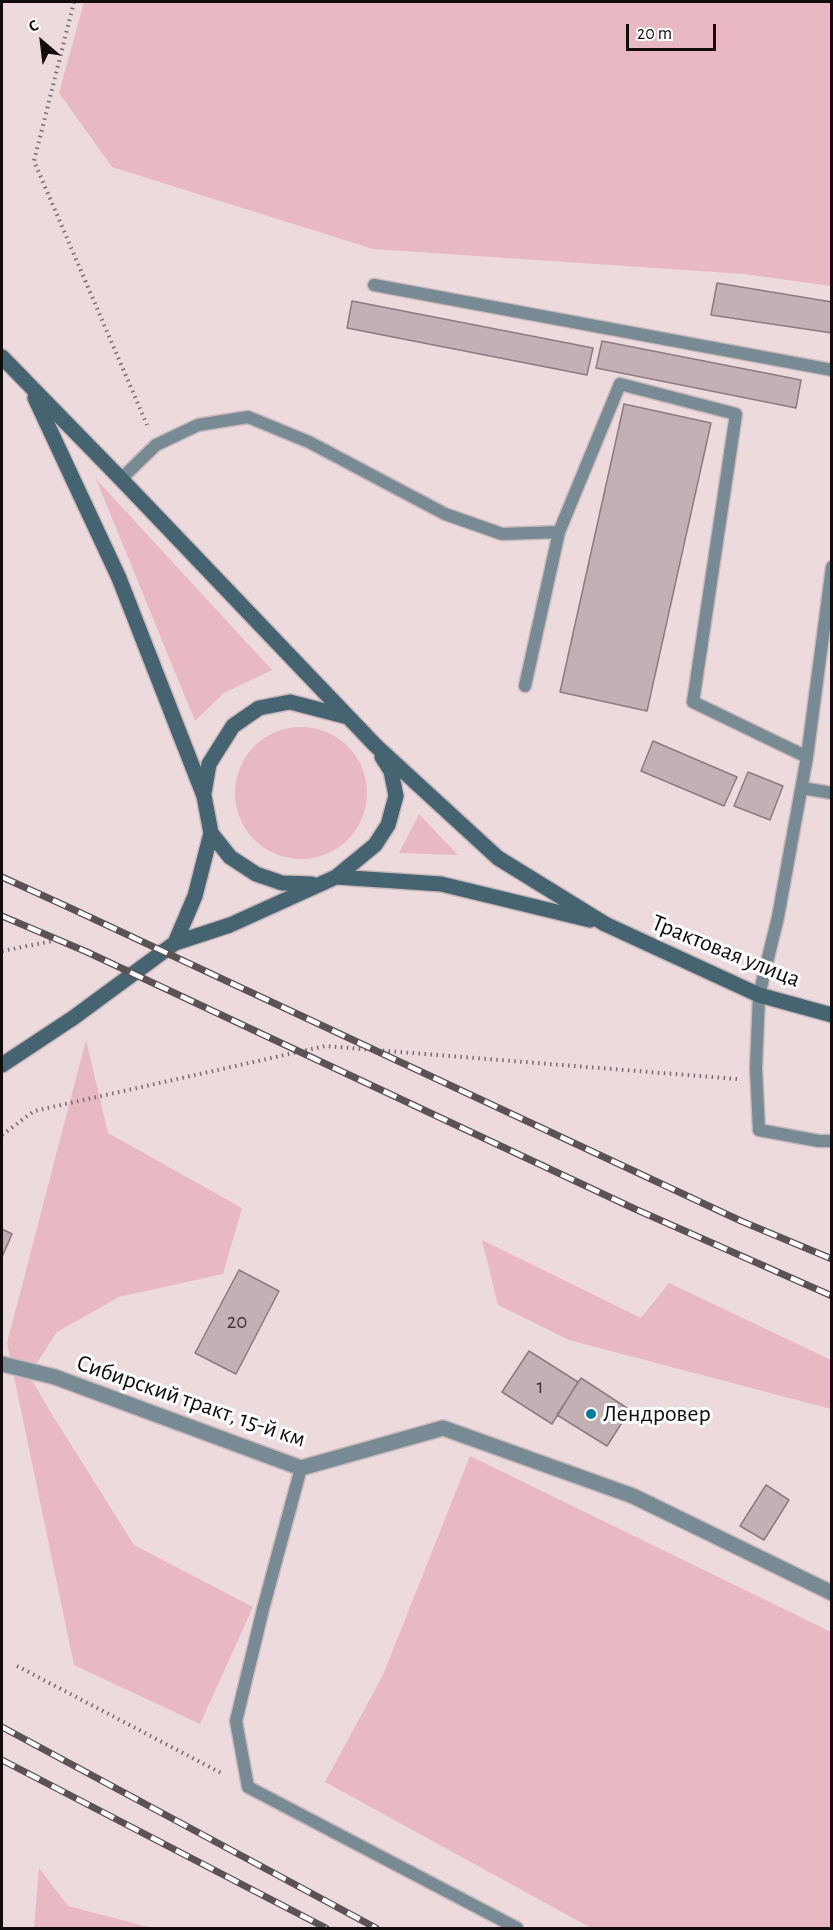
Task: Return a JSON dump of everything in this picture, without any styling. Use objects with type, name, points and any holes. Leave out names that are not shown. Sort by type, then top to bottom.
[{"type":"main road","points":[[2,357],[376,746],[498,858],[605,924]]},
{"type":"main road","points":[[32,389],[118,578],[204,796],[210,833],[195,897],[175,943]]},
{"type":"main road","points":[[204,796],[208,764],[233,726],[259,708],[290,702],[348,717]]},
{"type":"main road","points":[[2,1065],[74,1018],[175,943],[230,925],[316,884],[336,877],[375,845],[388,825],[396,796],[391,771],[376,746]]},
{"type":"main road","points":[[210,833],[230,857],[256,874],[282,883],[316,884]]},
{"type":"main road","points":[[336,877],[441,884],[605,924]]},
{"type":"main road","name":"Трактовая улица","points":[[605,924],[759,995],[831,1015]]},
{"type":"street","name":"Сибирский тракт, 15-й км","points":[[2,1364],[55,1377],[300,1468],[443,1428],[633,1496],[831,1593]]},
{"type":"lane","points":[[374,285],[831,370]]},
{"type":"lane","points":[[525,686],[559,532],[620,384],[736,414],[693,702],[807,757]]},
{"type":"lane","points":[[121,479],[156,445],[198,425],[248,417],[309,442],[445,514],[501,534],[559,532]]},
{"type":"lane","points":[[831,567],[802,788],[778,917],[759,995],[756,1081],[759,1130],[819,1141],[831,1141]]},
{"type":"lane","points":[[802,788],[831,793]]},
{"type":"lane","points":[[300,1468],[262,1609],[236,1721],[248,1787],[517,1929]]},
{"type":"path","points":[[74,2],[34,161],[156,445]]},
{"type":"path","points":[[2,951],[58,940]]},
{"type":"path","points":[[2,1135],[34,1111],[325,1046],[756,1081]]},
{"type":"path","points":[[17,1666],[248,1787]]},
{"type":"shaded area","points":[[84,2],[831,2],[831,286],[744,274],[373,249],[112,167],[59,93]]},
{"type":"shaded area","points":[[96,479],[272,670],[224,693],[195,721]]},
{"type":"shaded area","points":[[301,727],[326,732],[348,746],[362,768],[367,793],[362,818],[348,840],[326,854],[301,859],[276,854],[254,840],[240,818],[235,793],[240,768],[254,746],[276,732]]},
{"type":"shaded area","points":[[419,814],[458,855],[399,853]]},
{"type":"shaded area","points":[[86,1040],[108,1133],[242,1208],[223,1274],[119,1297],[57,1332],[29,1375],[134,1545],[253,1607],[200,1724],[74,1665],[7,1343]]},
{"type":"shaded area","points":[[482,1240],[641,1318],[669,1283],[831,1360],[831,1409],[569,1340],[498,1305]]},
{"type":"shaded area","points":[[470,1456],[831,1632],[831,1928],[591,1928],[325,1782],[383,1675]]},
{"type":"shaded area","points":[[39,1868],[68,1906],[152,1928],[34,1928]]},
{"type":"building","points":[[717,283],[832,302],[832,333],[711,315]]},
{"type":"building","points":[[352,301],[593,348],[587,375],[347,328]]},
{"type":"building","points":[[602,341],[801,380],[796,408],[596,368]]},
{"type":"building","points":[[624,404],[711,423],[647,711],[560,692]]},
{"type":"building","points":[[653,741],[737,777],[724,806],[641,771]]},
{"type":"building","points":[[748,772],[783,786],[770,820],[734,806]]},
{"type":"building","points":[[2,1229],[12,1234],[2,1257]]},
{"type":"building","points":[[239,1270],[279,1291],[236,1374],[195,1353]]},
{"type":"building","points":[[529,1351],[578,1382],[552,1424],[502,1392]]},
{"type":"building","points":[[581,1378],[630,1410],[607,1446],[557,1415]]},
{"type":"building","points":[[766,1485],[789,1500],[764,1540],[740,1526]]},
{"type":"railway","points":[[2,877],[741,1221],[832,1259]]},
{"type":"railway","points":[[2,916],[87,952],[635,1209],[832,1296]]},
{"type":"railway","points":[[2,1727],[376,1928]]},
{"type":"railway","points":[[2,1760],[326,1928]]},
{"type":"place","name":"Лендровер","points":[[591,1414]]}]
